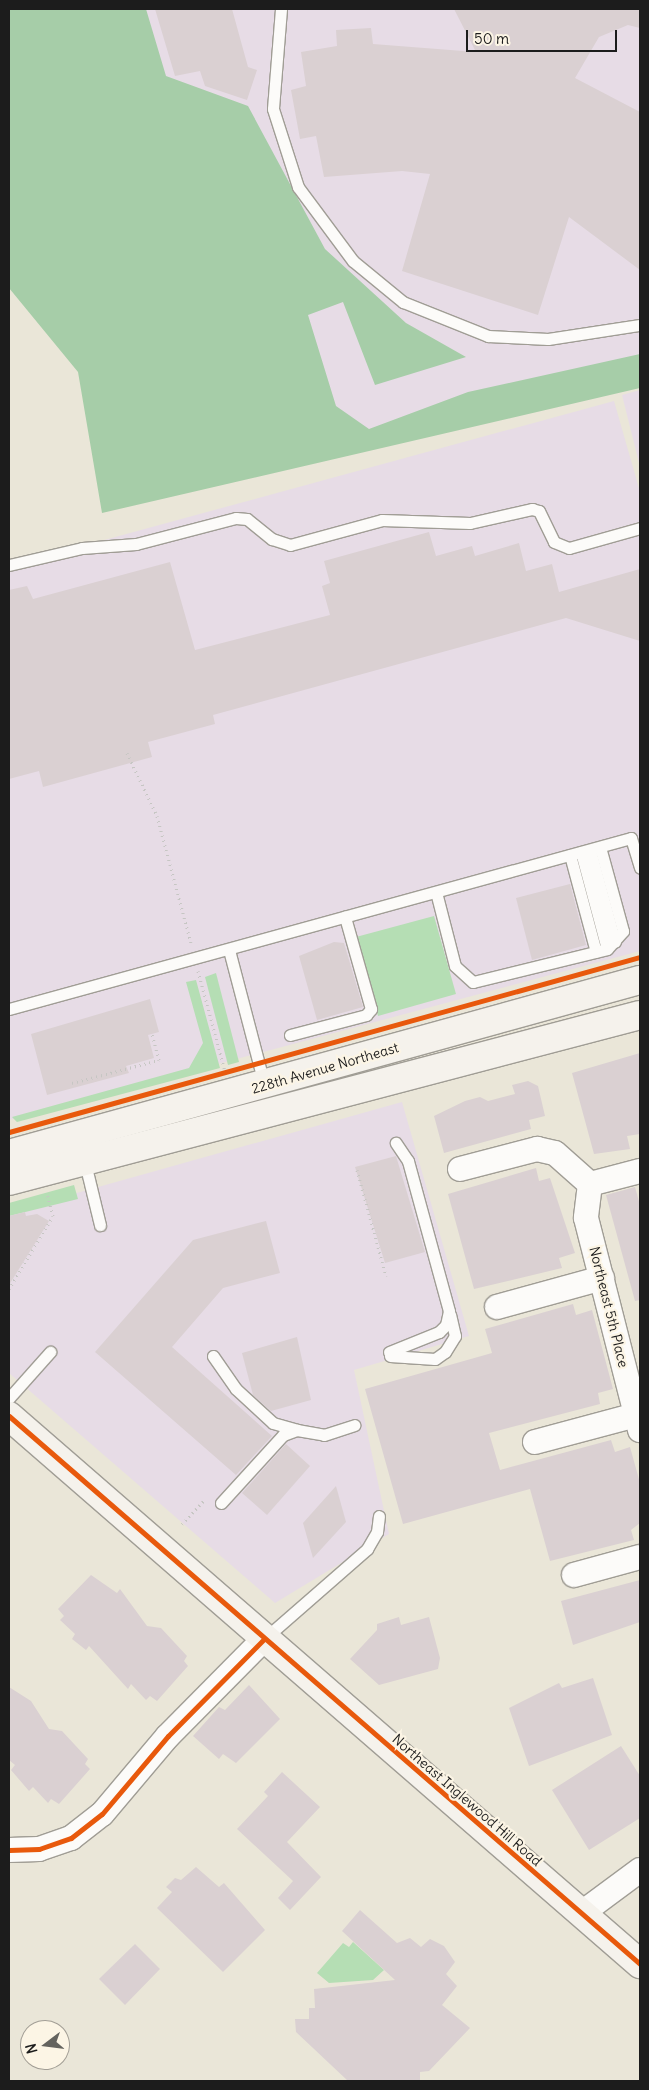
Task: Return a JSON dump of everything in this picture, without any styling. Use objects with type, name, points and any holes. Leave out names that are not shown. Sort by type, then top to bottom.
[{"type":"main road","name":"228th Avenue Northeast","points":[[9,1154],[261,1074],[356,1059],[640,980]]},
{"type":"main road","points":[[578,1030],[640,1001]]},
{"type":"main road","name":"228th Avenue Northeast","points":[[9,1181],[85,1163],[268,1112],[640,1015]]},
{"type":"main road","points":[[268,1112],[273,1100],[335,1076],[356,1059]]},
{"type":"main road","points":[[132,1150],[157,1134],[238,1105],[261,1074]]},
{"type":"main road","name":"Northeast Inglewood Hill Road","points":[[9,1410],[19,1425],[263,1640],[640,1964]]},
{"type":"street","points":[[460,1169],[546,1150],[575,1167],[590,1184],[640,1170]]},
{"type":"street","name":"Northeast 5th Place","points":[[590,1184],[586,1218],[638,1422]]},
{"type":"street","points":[[497,1307],[602,1278]]},
{"type":"street","points":[[535,1442],[638,1422]]},
{"type":"street","points":[[574,1575],[640,1556]]},
{"type":"street","points":[[9,1850],[39,1849],[71,1838],[102,1814],[168,1736],[263,1640]]},
{"type":"street","points":[[582,1913],[640,1870]]},
{"type":"lane","points":[[281,9],[273,109],[298,187],[353,262],[403,302],[488,336],[548,339],[640,326]]},
{"type":"lane","points":[[9,565],[82,548],[136,544],[236,518],[247,519],[272,539],[290,545],[382,520],[470,523],[532,508],[539,511],[554,542],[568,548],[640,528]]},
{"type":"lane","points":[[9,1008],[229,950],[631,838],[640,868]]},
{"type":"lane","points":[[436,892],[455,966],[472,982],[606,948],[623,931],[585,851]]},
{"type":"lane","points":[[585,851],[606,948]]},
{"type":"lane","points":[[290,1035],[366,1015],[371,1009],[345,918]]},
{"type":"lane","points":[[229,950],[261,1074]]},
{"type":"lane","points":[[396,1143],[408,1161],[449,1311],[454,1336],[445,1352],[435,1359],[390,1354],[439,1332],[446,1325],[449,1311]]},
{"type":"lane","points":[[85,1163],[100,1225]]},
{"type":"lane","points":[[9,1398],[50,1352]]},
{"type":"lane","points":[[213,1356],[236,1389],[273,1423],[296,1430],[324,1435],[354,1426]]},
{"type":"lane","points":[[221,1503],[277,1440],[296,1430]]},
{"type":"lane","points":[[263,1640],[367,1549],[377,1532],[379,1516]]},
{"type":"path","points":[[127,753],[157,816],[226,1072]]},
{"type":"path","points":[[72,1083],[159,1060],[152,1034]]},
{"type":"path","points":[[216,1074],[226,1072],[261,1074]]},
{"type":"path","points":[[357,1170],[386,1276]]},
{"type":"path","points":[[9,1289],[53,1216],[46,1188]]},
{"type":"shaded area","points":[[122,9],[640,9],[640,365],[258,471]]},
{"type":"shaded area","points":[[640,390],[640,467],[622,395]]},
{"type":"shaded area","points":[[614,401],[640,492],[640,951],[9,1120],[9,566]]},
{"type":"shaded area","points":[[402,1102],[469,1336],[354,1370],[389,1534],[275,1603],[9,1373],[9,1212]]},
{"type":"green space","points":[[9,9],[146,9],[166,76],[248,106],[325,249],[406,323],[466,357],[375,385],[343,302],[308,315],[336,406],[369,429],[468,392],[640,354],[640,388],[102,513],[78,372],[9,288]]},
{"type":"green space","points":[[434,916],[456,994],[378,1016],[356,937]]},
{"type":"green space","points":[[216,973],[239,1062],[228,1065],[205,977]]},
{"type":"green space","points":[[196,980],[220,1068],[17,1122],[12,1117],[189,1068],[203,1043],[186,982]]},
{"type":"green space","points":[[74,1185],[78,1199],[9,1216],[9,1203]]},
{"type":"green space","points":[[353,1942],[384,1970],[373,1980],[329,1983],[317,1973],[343,1943],[349,1947]]},
{"type":"building","points":[[155,9],[232,9],[248,67],[257,70],[247,100],[205,86],[200,71],[175,76]]},
{"type":"building","points":[[454,9],[640,9],[640,28],[628,25],[599,37],[575,78],[640,112],[640,270],[569,217],[538,315],[402,271],[430,174],[402,171],[324,177],[316,136],[300,139],[291,90],[306,86],[301,52],[337,46],[336,30],[371,28],[373,44],[476,52]]},
{"type":"building","points":[[429,532],[436,556],[472,546],[475,556],[519,543],[526,571],[552,564],[559,592],[640,569],[640,641],[566,618],[213,715],[215,724],[148,742],[152,757],[43,787],[39,771],[9,779],[9,590],[27,586],[33,599],[170,562],[195,650],[330,615],[322,586],[330,583],[324,561]]},
{"type":"building","points":[[570,884],[586,945],[532,960],[516,898]]},
{"type":"building","points":[[334,942],[344,943],[363,1007],[317,1020],[299,956]]},
{"type":"building","points":[[150,999],[159,1032],[148,1035],[154,1058],[126,1066],[129,1073],[47,1095],[31,1034]]},
{"type":"building","points":[[640,1053],[640,1134],[627,1136],[630,1149],[594,1154],[572,1073]]},
{"type":"building","points":[[528,1081],[538,1086],[545,1116],[529,1120],[531,1129],[444,1153],[434,1116],[465,1101],[480,1097],[488,1101],[515,1094],[512,1085]]},
{"type":"building","points":[[396,1156],[425,1252],[385,1263],[355,1167]]},
{"type":"building","points":[[536,1168],[539,1181],[550,1178],[575,1253],[559,1258],[562,1268],[474,1289],[448,1194]]},
{"type":"building","points":[[635,1187],[640,1205],[640,1300],[635,1301],[606,1195]]},
{"type":"building","points":[[25,1212],[26,1216],[37,1214],[49,1221],[9,1285],[9,1216]]},
{"type":"building","points":[[266,1221],[280,1273],[223,1288],[172,1347],[272,1436],[236,1475],[95,1352],[193,1240]]},
{"type":"building","points":[[573,1304],[576,1315],[592,1310],[613,1389],[598,1393],[600,1404],[489,1433],[500,1470],[611,1440],[615,1452],[630,1447],[640,1483],[640,1523],[631,1530],[634,1540],[550,1561],[530,1489],[403,1524],[365,1389],[492,1353],[485,1329]]},
{"type":"building","points":[[297,1337],[311,1400],[271,1411],[253,1395],[242,1353]]},
{"type":"building","points":[[286,1444],[310,1466],[267,1515],[242,1493]]},
{"type":"building","points":[[336,1486],[346,1522],[313,1558],[303,1523]]},
{"type":"building","points":[[91,1575],[117,1593],[120,1589],[147,1626],[161,1628],[187,1656],[184,1661],[188,1666],[157,1701],[150,1696],[146,1700],[131,1684],[128,1689],[89,1646],[86,1650],[72,1639],[75,1634],[60,1620],[64,1616],[58,1609]]},
{"type":"building","points":[[640,1580],[640,1622],[573,1645],[561,1601]]},
{"type":"building","points":[[399,1617],[401,1625],[429,1617],[440,1658],[438,1669],[379,1685],[350,1659],[377,1630],[377,1624]]},
{"type":"building","points":[[593,1678],[612,1735],[529,1766],[509,1708],[559,1683],[562,1688]]},
{"type":"building","points":[[249,1685],[280,1719],[236,1763],[223,1754],[219,1759],[193,1736],[219,1707],[225,1710]]},
{"type":"building","points":[[9,1687],[31,1701],[49,1729],[62,1731],[88,1759],[85,1764],[90,1769],[59,1804],[51,1799],[48,1803],[33,1787],[29,1791],[11,1770],[15,1765],[9,1760]]},
{"type":"building","points":[[621,1746],[640,1776],[640,1818],[589,1850],[552,1790]]},
{"type":"building","points":[[282,1772],[320,1807],[287,1842],[321,1877],[290,1910],[278,1898],[293,1881],[237,1829],[268,1796],[264,1792]]},
{"type":"building","points":[[196,1867],[219,1887],[224,1883],[265,1930],[223,1972],[157,1908],[172,1892],[166,1887],[175,1878],[181,1880]]},
{"type":"building","points":[[360,1910],[397,1943],[410,1938],[421,1947],[430,1939],[444,1946],[455,1962],[446,1974],[457,1986],[442,2005],[470,2028],[429,2071],[420,2072],[420,2081],[348,2081],[296,2032],[295,2019],[309,2019],[309,2008],[315,2008],[314,1989],[395,1980],[342,1931]]},
{"type":"building","points":[[135,1944],[160,1969],[125,2005],[99,1979]]},
{"type":"cycle path","points":[[9,1132],[640,957]]},
{"type":"cycle path","points":[[9,1416],[640,1964]]},
{"type":"cycle path","points":[[9,1850],[39,1849],[71,1838],[102,1814],[168,1736],[263,1640]]}]
